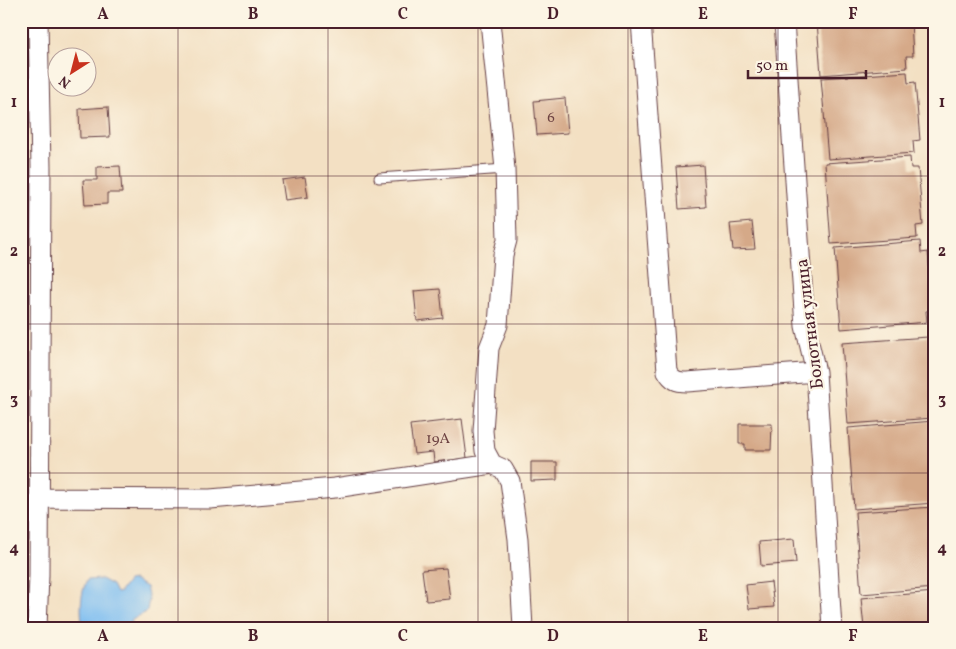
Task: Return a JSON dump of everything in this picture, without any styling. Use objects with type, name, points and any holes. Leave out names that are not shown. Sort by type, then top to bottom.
[{"type":"street","points":[[37,628],[40,498],[41,168],[38,21]]},
{"type":"street","points":[[490,21],[505,169],[507,240],[503,255],[498,325],[489,348],[483,431],[484,451],[492,464]]},
{"type":"street","points":[[641,21],[667,371],[671,378],[677,382],[816,372]]},
{"type":"street","name":"Болотная улица","points":[[784,21],[805,326],[816,372],[832,628]]},
{"type":"street","points":[[40,498],[210,499],[335,488],[492,464],[503,469],[510,481],[518,539],[523,628]]},
{"type":"lane","points":[[379,178],[505,169]]},
{"type":"water","points":[[101,579],[112,585],[116,593],[120,592],[128,581],[134,580],[146,587],[149,599],[147,611],[132,620],[130,628],[83,628],[81,603],[85,585],[87,580]]},
{"type":"building","points":[[817,21],[911,21],[913,56],[906,56],[907,68],[821,75]]},
{"type":"building","points":[[907,72],[908,83],[915,82],[920,140],[913,141],[914,153],[828,159],[821,78]]},
{"type":"building","points":[[565,98],[568,133],[537,135],[534,101]]},
{"type":"building","points":[[108,107],[110,137],[80,138],[79,109]]},
{"type":"building","points":[[910,157],[911,168],[918,168],[923,225],[916,226],[917,238],[831,244],[825,163]]},
{"type":"building","points":[[703,165],[706,207],[679,209],[676,167]]},
{"type":"building","points":[[120,166],[122,193],[107,193],[107,204],[85,205],[83,180],[97,180],[97,167]]},
{"type":"building","points":[[305,177],[308,197],[285,200],[282,180]]},
{"type":"building","points":[[752,222],[755,249],[733,250],[730,224]]},
{"type":"building","points":[[920,241],[921,253],[928,252],[933,310],[926,311],[927,322],[841,329],[835,248]]},
{"type":"building","points":[[440,289],[443,318],[417,321],[414,291]]},
{"type":"building","points":[[928,337],[929,348],[935,348],[934,418],[848,424],[842,343]]},
{"type":"building","points":[[462,419],[467,458],[434,462],[433,452],[414,454],[410,425]]},
{"type":"building","points":[[934,421],[935,503],[854,509],[848,428]]},
{"type":"building","points":[[739,424],[772,424],[771,450],[745,450],[745,444],[739,444]]},
{"type":"building","points":[[531,462],[557,462],[557,480],[531,481]]},
{"type":"building","points":[[935,507],[935,588],[861,594],[855,512]]},
{"type":"building","points":[[794,539],[796,563],[761,566],[759,542]]},
{"type":"building","points":[[446,568],[450,599],[426,601],[422,570]]},
{"type":"building","points":[[771,582],[774,607],[749,609],[746,585]]},
{"type":"building","points":[[935,592],[935,628],[864,628],[861,598]]}]
